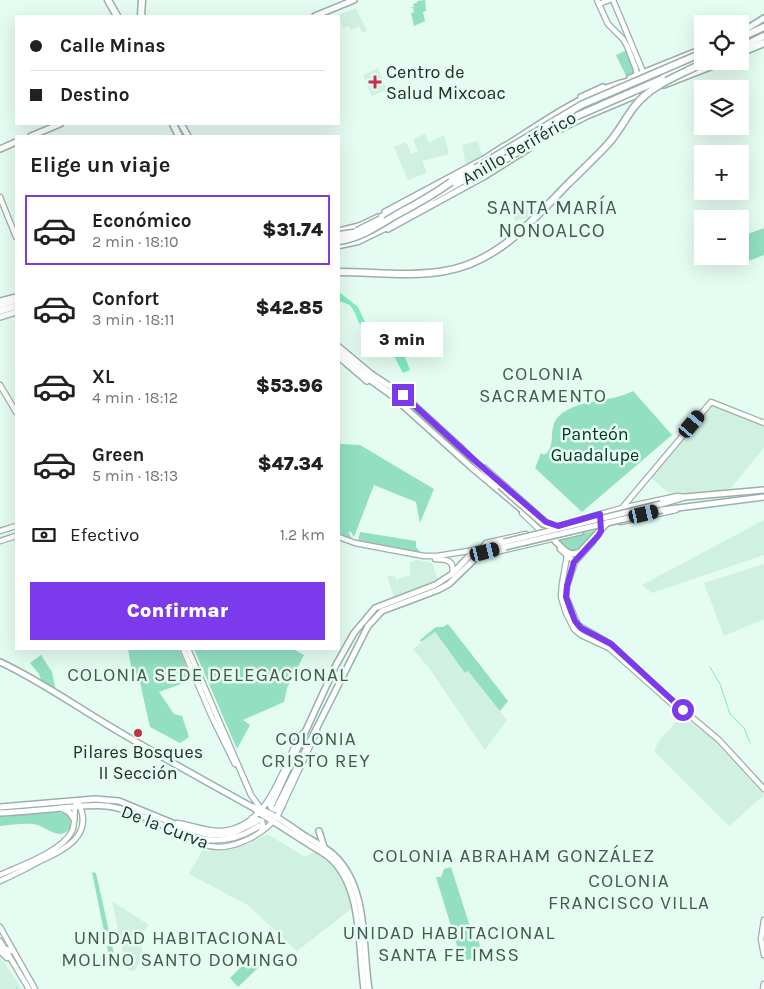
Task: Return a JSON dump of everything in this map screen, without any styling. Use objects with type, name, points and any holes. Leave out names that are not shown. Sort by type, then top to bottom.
[{"type":"highway","points":[[108,0],[116,15]]},
{"type":"highway","points":[[141,15],[142,0]]},
{"type":"highway","points":[[749,33],[764,27]]},
{"type":"highway","points":[[749,42],[764,35]]},
{"type":"highway","points":[[749,50],[764,44]]},
{"type":"highway","points":[[340,238],[358,234],[391,218],[581,105],[694,57]]},
{"type":"highway","name":"Anillo Periférico","points":[[340,238],[356,232],[471,173],[582,107],[642,76],[694,57]]},
{"type":"highway","name":"Anillo Periférico","points":[[340,238],[350,241],[374,231],[584,110],[694,63]]},
{"type":"highway","points":[[340,238],[358,241],[372,235],[471,180],[577,116],[694,67]]},
{"type":"highway","points":[[340,272],[419,273],[445,271],[489,255],[517,235],[606,146],[645,95],[694,68]]},
{"type":"highway","points":[[476,168],[488,158],[590,95],[642,76]]},
{"type":"highway","points":[[496,162],[509,159],[586,114],[628,98],[663,79]]},
{"type":"highway","points":[[358,234],[451,182]]},
{"type":"highway","points":[[340,238],[414,202]]},
{"type":"highway","points":[[0,307],[15,303]]},
{"type":"highway","points":[[340,354],[392,395]]},
{"type":"main road","points":[[317,15],[354,0]]},
{"type":"main road","points":[[749,29],[764,18]]},
{"type":"main road","points":[[642,76],[694,53]]},
{"type":"main road","points":[[340,238],[361,242],[424,211],[562,128],[587,116],[703,70]]},
{"type":"main road","points":[[32,135],[58,125]]},
{"type":"main road","points":[[0,149],[15,142]]},
{"type":"main road","points":[[0,317],[15,312]]},
{"type":"main road","points":[[340,349],[370,373],[403,395],[500,486],[544,524],[550,527],[558,527]]},
{"type":"main road","points":[[340,358],[362,377],[382,391],[392,395],[471,467],[535,519]]},
{"type":"main road","points":[[275,804],[368,626],[382,611],[391,605],[435,585],[452,574],[475,550],[611,523],[662,507],[685,497],[764,490]]},
{"type":"main road","points":[[275,804],[336,665],[354,633],[375,608],[391,605],[449,584],[478,556],[485,552],[558,527],[662,507],[680,508],[764,497]]},
{"type":"main road","points":[[552,540],[569,553],[575,554],[580,552],[611,523]]},
{"type":"main road","points":[[0,662],[21,672],[141,745],[275,819],[324,848],[340,862],[361,914],[369,989]]},
{"type":"main road","name":"De la Curva","points":[[0,807],[77,800],[119,801],[200,834],[223,836],[257,825]]},
{"type":"main road","name":"De la Curva","points":[[0,813],[77,806],[104,806],[119,809],[188,836],[220,842],[236,839],[257,825]]},
{"type":"main road","points":[[61,808],[69,812],[74,819]]},
{"type":"main road","points":[[275,819],[330,858],[348,879],[357,915],[364,989]]},
{"type":"main road","points":[[319,831],[324,848]]},
{"type":"main road","points":[[1,946],[13,951]]},
{"type":"street","points":[[609,0],[598,2],[608,24],[623,39],[636,68],[642,76]]},
{"type":"street","points":[[613,0],[642,76]]},
{"type":"street","points":[[0,197],[15,234]]},
{"type":"street","points":[[0,385],[15,410]]},
{"type":"street","points":[[611,523],[711,402],[764,423]]},
{"type":"street","points":[[473,459],[535,519],[541,531],[574,562]]},
{"type":"street","points":[[482,548],[486,543],[558,527],[622,508],[678,496],[685,497]]},
{"type":"street","points":[[478,556],[552,540],[611,523],[671,512],[680,508]]},
{"type":"street","points":[[585,633],[575,621],[566,597],[567,586],[574,562],[598,536],[601,526],[600,514]]},
{"type":"street","points":[[584,518],[588,523],[588,530]]},
{"type":"street","points":[[535,519],[558,527]]},
{"type":"street","points":[[552,540],[553,533],[568,528],[574,521]]},
{"type":"street","points":[[0,531],[15,526]]},
{"type":"street","points":[[0,541],[15,536]]},
{"type":"street","points":[[340,536],[355,543],[448,560],[453,566],[452,574]]},
{"type":"street","points":[[424,556],[437,556],[475,550]]},
{"type":"street","points":[[567,556],[561,597],[570,623],[576,631],[611,644],[683,712],[719,740],[764,789]]},
{"type":"street","points":[[183,650],[211,715],[236,763]]},
{"type":"street","points":[[188,650],[236,763],[260,811],[257,825]]},
{"type":"street","points":[[0,875],[55,848],[71,833],[74,826],[77,800]]},
{"type":"street","points":[[257,825],[275,819],[275,804],[260,811]]},
{"type":"street","points":[[0,881],[56,854],[74,841],[82,825],[77,806]]},
{"type":"street","points":[[764,920],[761,939],[764,955]]},
{"type":"street","points":[[0,927],[35,989]]},
{"type":"street","points":[[1,946],[27,989]]},
{"type":"street","points":[[763,989],[764,984]]},
{"type":"shaded area","points":[[356,8],[367,31],[362,33],[359,26],[351,30],[349,26],[343,28],[340,15],[338,15]]},
{"type":"shaded area","name":"Centro de Salud Mixcoac","points":[[378,68],[387,90],[372,96],[363,75]]},
{"type":"shaded area","points":[[425,134],[429,143],[444,135],[449,154],[422,161],[427,173],[408,180],[394,147],[406,142],[411,154],[418,151],[413,139]]},
{"type":"shaded area","points":[[478,141],[484,157],[466,165],[462,145]]},
{"type":"shaded area","points":[[524,198],[530,217],[515,221],[509,203]]},
{"type":"shaded area","points":[[340,293],[358,307],[365,322],[370,327],[398,340],[410,370],[403,373],[387,343],[366,332],[350,305],[340,301]]},
{"type":"shaded area","points":[[711,405],[764,427],[764,448],[730,489],[671,495],[651,478]]},
{"type":"shaded area","points":[[764,520],[764,555],[652,593],[642,585]]},
{"type":"shaded area","points":[[417,560],[432,563],[438,580],[394,597],[387,577],[395,575],[396,580],[410,575],[410,563]]},
{"type":"shaded area","points":[[764,564],[764,619],[724,636],[704,583]]},
{"type":"shaded area","points":[[434,632],[465,673],[468,671],[507,720],[485,750],[429,668],[413,649]]},
{"type":"shaded area","points":[[682,716],[714,740],[764,795],[729,826],[654,751],[660,739]]},
{"type":"shaded area","points":[[267,834],[305,857],[315,851],[335,867],[355,906],[297,951],[248,905],[189,874],[202,851],[222,850],[249,844]]},
{"type":"shaded area","points":[[112,901],[149,925],[142,935],[142,954],[136,969],[132,971],[126,967]]},
{"type":"shaded area","points":[[0,956],[22,989],[0,989]]},
{"type":"green space","points":[[425,0],[426,11],[423,12],[425,21],[414,26],[411,13],[414,12],[413,8],[410,8],[414,7],[413,4],[417,1]]},
{"type":"green space","points":[[627,50],[636,72],[633,76],[627,78],[616,55]]},
{"type":"green space","points":[[764,228],[764,255],[749,261],[749,234]]},
{"type":"green space","name":"Panteón Guadalupe","points":[[633,391],[672,435],[582,512],[535,468],[541,453],[544,455],[550,447],[554,425],[560,415],[586,403],[624,395]]},
{"type":"green space","points":[[340,444],[360,445],[434,489],[420,523],[416,502],[374,485],[354,537],[348,531],[352,539],[340,533]]},
{"type":"green space","points":[[597,530],[579,550],[574,552],[568,550],[557,540]]},
{"type":"green space","points":[[360,532],[416,541],[416,547],[421,553],[358,541]]},
{"type":"green space","points":[[448,624],[508,701],[500,711],[468,671],[465,673],[435,632],[421,642],[420,640],[436,627],[443,627]]},
{"type":"green space","points":[[128,650],[179,650],[192,680],[159,692],[174,714],[182,716],[189,737],[180,743],[150,727],[139,678],[133,679]]},
{"type":"green space","points":[[194,650],[295,650],[304,655],[287,688],[284,702],[243,720],[250,725],[237,749]]},
{"type":"green space","points":[[41,655],[52,672],[56,691],[41,680],[39,674],[30,663]]},
{"type":"green space","points":[[57,812],[66,815],[70,821],[70,828],[61,834],[33,824],[0,826],[0,817]]},
{"type":"green space","points":[[451,867],[473,936],[477,935],[481,950],[475,952],[476,957],[462,962],[436,877],[441,877],[444,869]]},
{"type":"green space","points":[[92,872],[96,873],[117,967],[111,966]]},
{"type":"green space","points":[[255,953],[264,962],[238,987],[230,978]]},
{"type":"waterway","points":[[710,667],[720,684],[730,714],[744,728],[750,743]]},
{"type":"tunnel","points":[[534,520],[546,532]]},
{"type":"place","name":"Centro de Salud Mixcoac","points":[[375,82]]},
{"type":"place","name":"Pilares Bosques II Sección","points":[[138,733]]},
{"type":"district","name":"SANTA MARÍA NONOALCO","points":[[552,218]]},
{"type":"district","name":"COLONIA SACRAMENTO","points":[[543,385]]},
{"type":"district","name":"COLONIA SEDE DELEGACIONAL","points":[[208,675]]},
{"type":"district","name":"COLONIA CRISTO REY","points":[[316,750]]},
{"type":"district","name":"COLONIA ABRAHAM GONZÁLEZ","points":[[514,856]]},
{"type":"district","name":"COLONIA FRANCISCO VILLA","points":[[629,892]]},
{"type":"district","name":"UNIDAD HABITACIONAL SANTA FE IMSS","points":[[449,944]]},
{"type":"district","name":"UNIDAD HABITACIONAL MOLINO SANTO DOMINGO","points":[[180,949]]},
{"type":"route","points":[[403,395],[546,522],[558,526],[600,514],[601,531],[574,562],[566,590],[566,597],[575,621],[581,628],[611,644],[683,710]]}]
